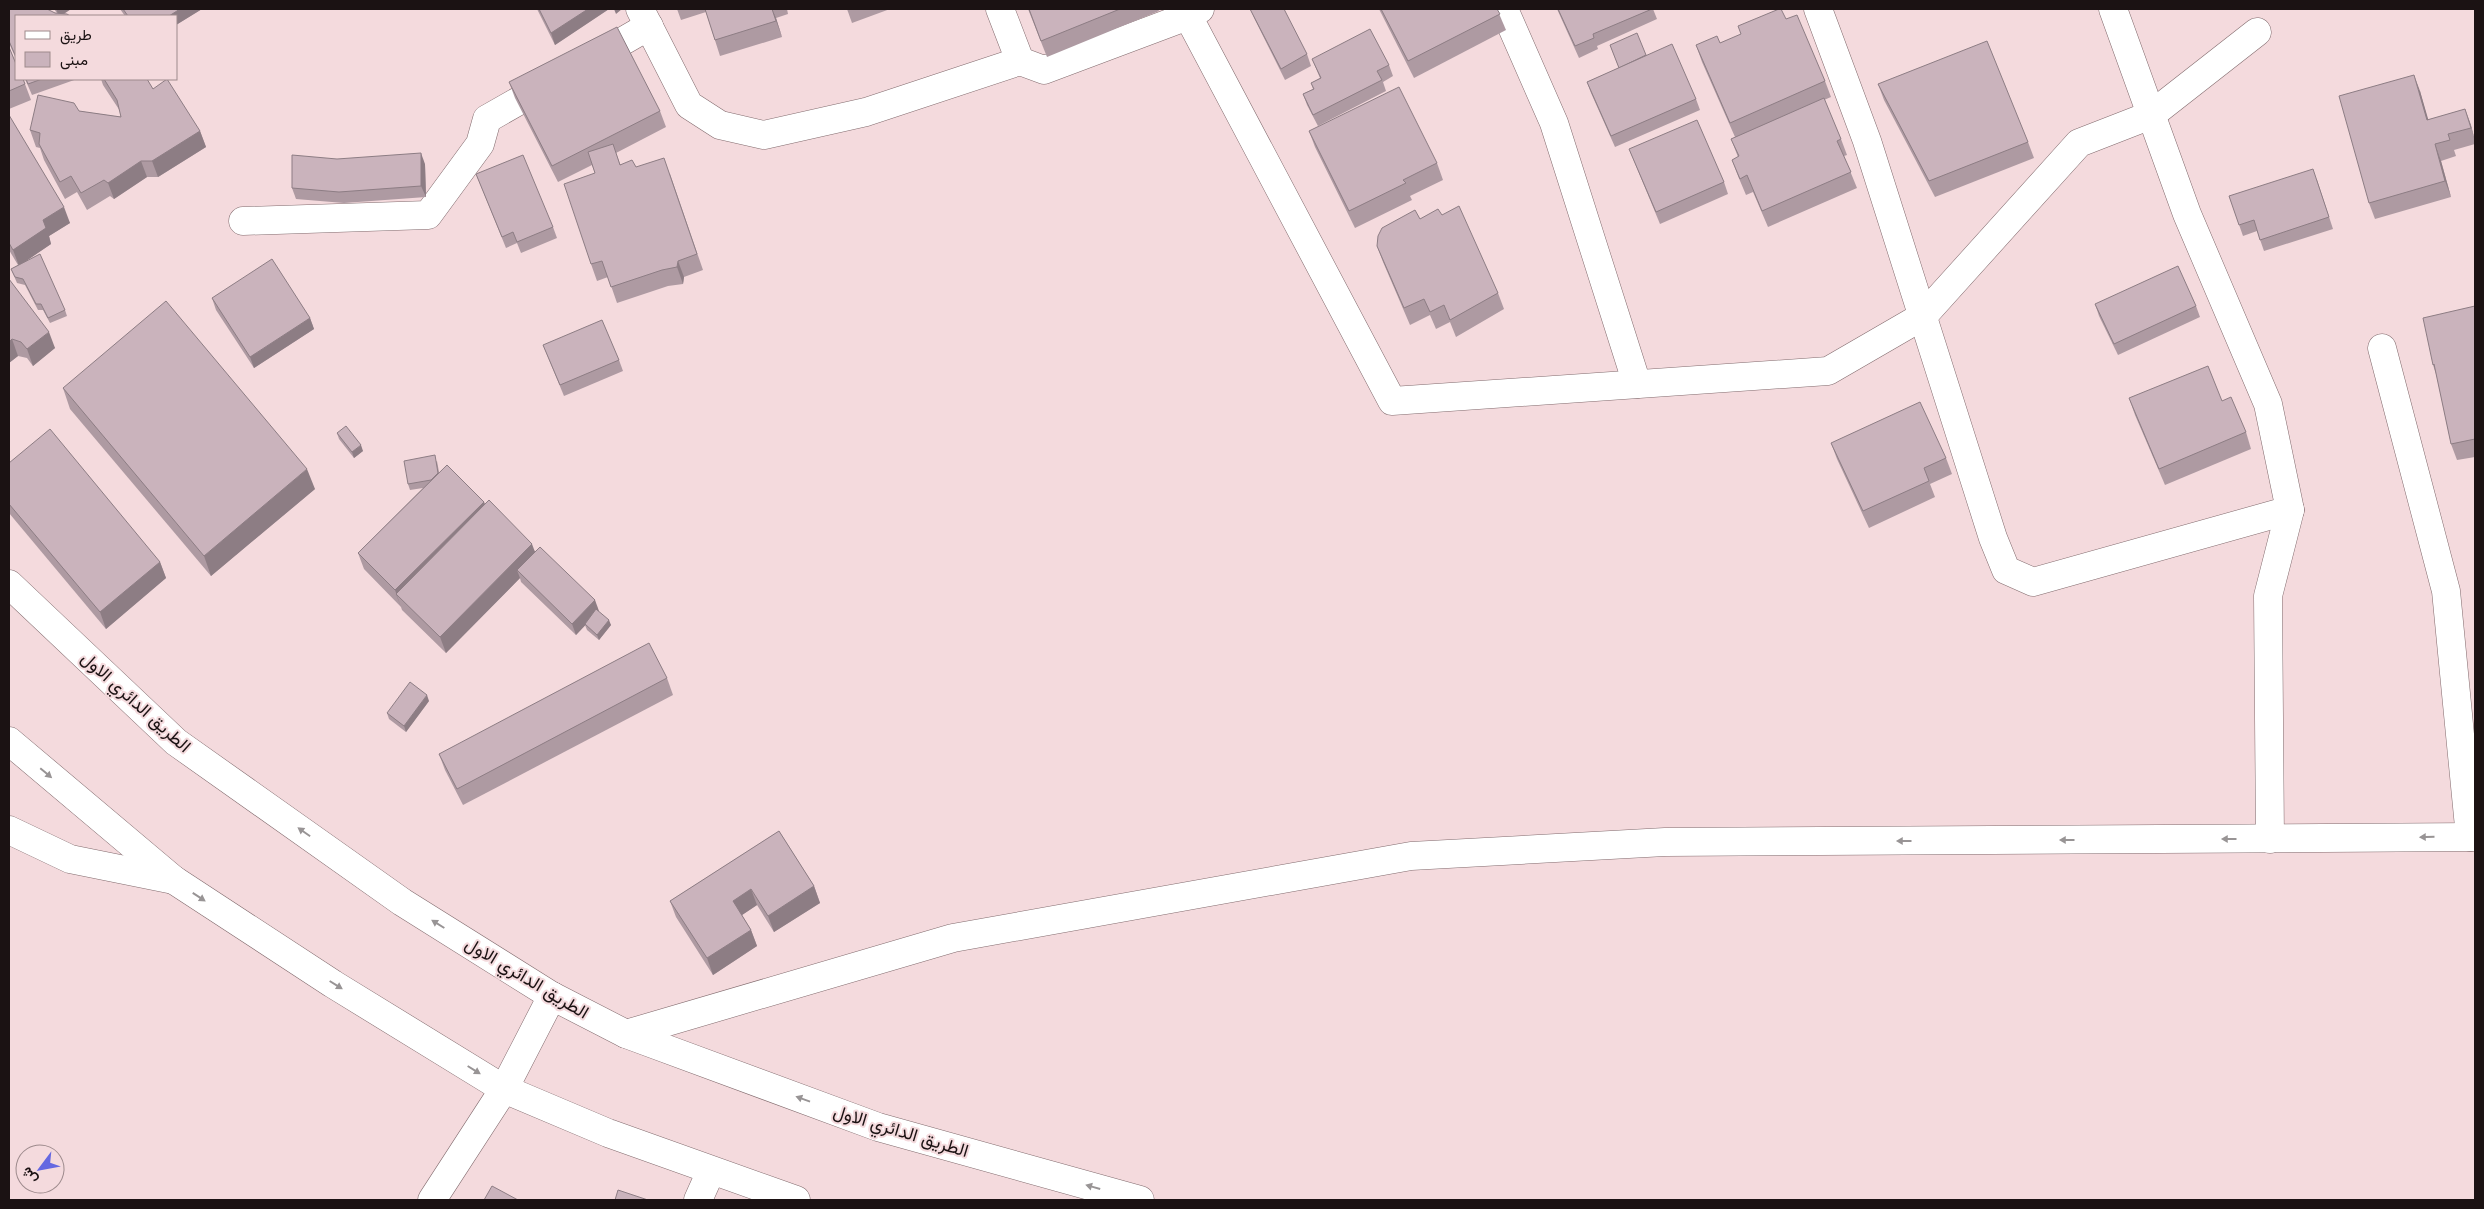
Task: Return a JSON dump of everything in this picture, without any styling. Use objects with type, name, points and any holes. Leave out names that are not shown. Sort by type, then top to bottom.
[{"type":"street","points":[[1000,9],[1020,61]]},
{"type":"street","points":[[1504,9],[1554,123],[1637,384]]},
{"type":"street","points":[[1818,9],[1867,141],[1993,538],[2006,570],[2033,582],[2290,510]]},
{"type":"street","points":[[2113,9],[2187,214],[2268,404],[2290,510],[2268,596],[2270,839]]},
{"type":"street","points":[[244,221],[428,215],[480,144],[487,119],[644,18],[689,105],[720,125],[764,135],[866,112],[1020,61],[1044,70],[1194,12],[1392,401],[1828,372],[1923,316],[2079,143],[2151,115],[2257,32]]},
{"type":"street","points":[[626,1034],[953,938],[1411,856],[1665,842],[2473,837],[2446,591],[2382,348]]},
{"type":"street","name":"الطريق الدائري الاول","points":[[9,584],[176,742],[402,902],[552,996],[626,1034],[878,1126],[1140,1200]]},
{"type":"street","points":[[9,741],[174,880],[333,984],[504,1089],[608,1134],[796,1200]]},
{"type":"street","points":[[9,830],[70,860],[174,880]]},
{"type":"street","points":[[432,1200],[504,1089],[552,996]]},
{"type":"street","points":[[698,1200],[712,1171]]},
{"type":"building","points":[[9,9],[47,9],[55,13],[68,15],[15,15],[15,55],[9,41]]},
{"type":"building","points":[[123,9],[180,9],[171,15],[127,15]]},
{"type":"building","points":[[539,9],[588,9],[551,33]]},
{"type":"building","points":[[705,9],[772,9],[776,21],[715,40]]},
{"type":"building","points":[[1029,9],[1120,9],[1041,41]]},
{"type":"building","points":[[1250,9],[1284,9],[1307,54],[1281,69]]},
{"type":"building","points":[[1381,9],[1497,9],[1500,14],[1408,61]]},
{"type":"building","points":[[1558,9],[1652,9],[1593,34],[1594,38],[1575,46]]},
{"type":"building","points":[[1781,9],[1786,19],[1797,15],[1825,81],[1730,123],[1696,45],[1717,36],[1720,43],[1741,34],[1738,26]]},
{"type":"building","points":[[617,27],[660,111],[552,166],[509,82]]},
{"type":"building","points":[[1370,29],[1389,65],[1377,71],[1382,80],[1313,115],[1303,94],[1314,89],[1311,83],[1321,78],[1312,59]]},
{"type":"building","points":[[1637,33],[1646,55],[1619,68],[1610,45]]},
{"type":"building","points":[[1987,41],[2028,142],[1929,181],[1878,84]]},
{"type":"building","points":[[1672,44],[1696,99],[1611,136],[1587,82]]},
{"type":"building","points":[[9,47],[15,62],[15,80],[23,80],[25,84],[9,91]]},
{"type":"building","points":[[2414,75],[2427,120],[2465,109],[2471,128],[2448,134],[2450,140],[2435,144],[2445,181],[2369,203],[2339,96]]},
{"type":"building","points":[[26,80],[39,80],[28,84]]},
{"type":"building","points":[[105,80],[148,80],[153,89],[168,80],[200,131],[152,161],[141,161],[108,183],[104,180],[81,193],[71,176],[60,182],[39,144],[40,133],[30,130],[38,95],[74,103],[79,111],[121,117],[117,100]]},
{"type":"building","points":[[1399,87],[1437,163],[1403,180],[1406,183],[1349,211],[1309,131]]},
{"type":"building","points":[[1824,98],[1841,139],[1837,141],[1851,172],[1762,211],[1747,175],[1740,179],[1732,160],[1739,156],[1731,139]]},
{"type":"building","points":[[9,115],[64,207],[43,220],[46,228],[13,250],[9,243]]},
{"type":"building","points":[[1697,120],[1724,182],[1656,212],[1629,149]]},
{"type":"building","points":[[613,144],[620,165],[632,160],[636,167],[664,158],[697,254],[678,261],[677,267],[611,287],[602,261],[591,264],[564,184],[595,173],[588,152]]},
{"type":"building","points":[[421,153],[421,186],[339,192],[292,188],[292,155],[337,159]]},
{"type":"building","points":[[523,155],[553,227],[517,242],[513,232],[502,237],[476,174]]},
{"type":"building","points":[[2313,169],[2329,217],[2260,240],[2254,220],[2239,225],[2229,196]]},
{"type":"building","points":[[1459,206],[1498,293],[1450,320],[1444,305],[1430,312],[1424,299],[1404,308],[1377,246],[1378,236],[1382,228],[1415,210],[1420,219],[1438,209],[1442,215]]},
{"type":"building","points":[[40,254],[65,310],[48,318],[41,304],[36,304],[23,279],[15,277],[11,269]]},
{"type":"building","points":[[272,259],[310,318],[250,357],[212,298]]},
{"type":"building","points":[[2178,266],[2196,306],[2114,344],[2095,304]]},
{"type":"building","points":[[9,279],[49,332],[27,349],[21,342],[12,339],[9,342]]},
{"type":"building","points":[[166,301],[307,469],[204,556],[63,388]]},
{"type":"building","points":[[2475,306],[2475,439],[2451,444],[2423,318]]},
{"type":"building","points":[[602,320],[619,360],[560,385],[543,345]]},
{"type":"building","points":[[2208,366],[2222,401],[2231,397],[2246,432],[2159,469],[2129,398]]},
{"type":"building","points":[[1920,402],[1946,458],[1924,468],[1929,481],[1863,511],[1831,443]]},
{"type":"building","points":[[346,426],[361,445],[352,452],[337,433]]},
{"type":"building","points":[[50,429],[160,562],[100,612],[9,504],[9,463]]},
{"type":"building","points":[[435,455],[438,473],[431,480],[408,484],[404,461]]},
{"type":"building","points":[[447,465],[484,502],[395,590],[358,553]]},
{"type":"building","points":[[489,500],[532,544],[440,637],[396,594]]},
{"type":"building","points":[[540,547],[595,600],[572,624],[517,570]]},
{"type":"building","points":[[596,609],[609,620],[597,635],[585,624]]},
{"type":"building","points":[[649,643],[667,678],[457,789],[439,754]]},
{"type":"building","points":[[410,682],[427,695],[404,726],[387,713]]},
{"type":"building","points":[[779,831],[814,886],[768,916],[751,889],[733,901],[751,930],[707,958],[670,901]]},
{"type":"building","points":[[492,1186],[518,1200],[484,1200]]},
{"type":"building","points":[[618,1190],[648,1200],[615,1200]]}]
